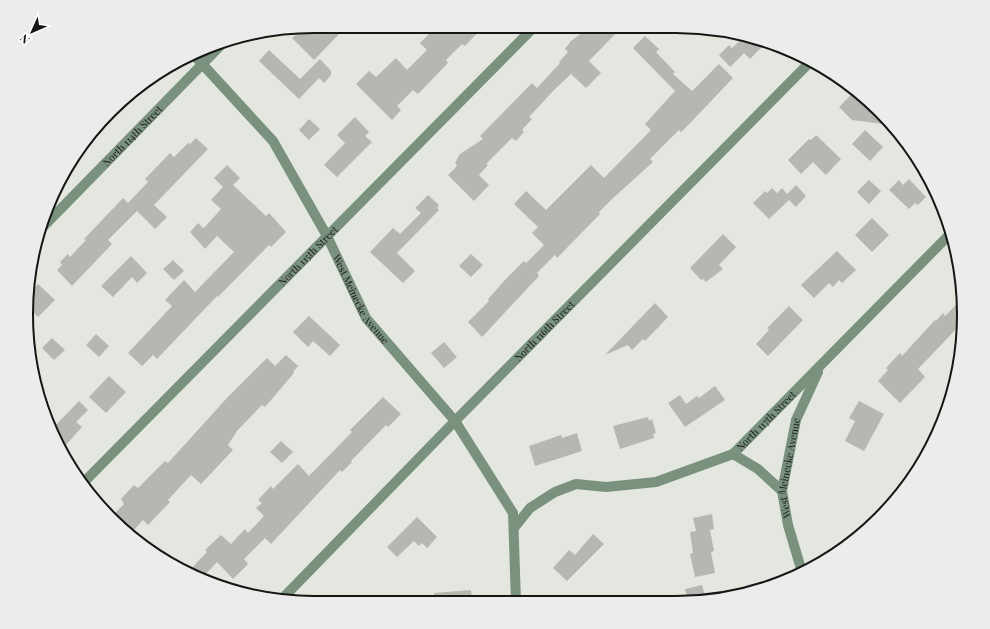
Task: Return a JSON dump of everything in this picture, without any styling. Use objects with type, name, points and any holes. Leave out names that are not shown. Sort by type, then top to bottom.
[{"type":"street","name":"North 115th Street","points":[[86,480],[528,33]]},
{"type":"street","name":"North 114th Street","points":[[49,221],[215,51]]},
{"type":"street","name":"West Meinecke Avenue","points":[[198,58],[273,141],[328,236],[366,318],[455,421]]},
{"type":"street","name":"North 116th Street","points":[[286,594],[455,421],[806,66]]},
{"type":"street","name":"North 117th Street","points":[[514,528],[530,508],[555,492],[576,484],[606,487],[656,482],[733,454],[946,238]]},
{"type":"street","name":"West Meinecke Avenue","points":[[800,567],[788,525],[782,491],[796,420],[820,367]]},
{"type":"street","points":[[455,421],[513,513],[516,596]]},
{"type":"street","points":[[733,454],[758,469],[782,491]]},
{"type":"building","points":[[340,33],[314,60],[292,38],[297,34]]},
{"type":"building","points":[[430,33],[477,33],[465,46],[462,44],[446,60],[448,63],[418,94],[413,90],[397,106],[401,110],[392,120],[356,84],[369,71],[376,77],[396,58],[407,70],[427,50],[420,43]]},
{"type":"building","points":[[581,33],[616,33],[589,61],[601,73],[586,88],[571,74],[529,117],[532,119],[522,130],[524,132],[516,141],[512,138],[486,164],[488,165],[479,175],[489,185],[474,201],[448,175],[457,166],[455,163],[460,154],[483,139],[480,136],[532,83],[537,88],[568,52],[565,49],[571,41]]},
{"type":"building","points":[[645,36],[659,49],[656,52],[675,72],[673,74],[692,91],[719,64],[733,78],[681,132],[679,130],[650,159],[653,162],[599,212],[600,214],[557,258],[555,255],[537,273],[539,276],[482,337],[468,322],[489,301],[488,299],[505,280],[524,261],[526,263],[544,245],[532,233],[538,227],[514,204],[526,191],[546,210],[591,165],[604,178],[651,130],[645,124],[675,91],[633,48]]},
{"type":"building","points":[[740,41],[762,47],[750,59],[744,53],[730,67],[719,55],[729,45],[732,48]]},
{"type":"building","points":[[269,50],[300,79],[320,59],[331,71],[331,75],[324,83],[319,78],[299,99],[259,61]]},
{"type":"building","points":[[851,95],[875,115],[883,124],[852,120],[839,107]]},
{"type":"building","points":[[355,117],[369,132],[365,136],[372,142],[337,177],[324,165],[345,143],[337,135]]},
{"type":"building","points":[[309,119],[320,129],[309,140],[299,130]]},
{"type":"building","points":[[865,130],[883,147],[870,161],[852,144]]},
{"type":"building","points":[[816,135],[841,159],[826,175],[813,162],[801,174],[788,160],[809,139],[811,140]]},
{"type":"building","points":[[196,138],[208,149],[154,205],[167,217],[155,229],[137,211],[108,240],[112,244],[72,286],[57,270],[62,265],[60,262],[68,254],[70,257],[86,240],[84,239],[123,198],[128,203],[148,182],[145,179],[170,153],[174,157],[188,143],[190,144]]},
{"type":"building","points":[[227,165],[240,178],[233,185],[266,216],[269,213],[286,232],[271,247],[269,245],[218,297],[217,296],[157,359],[153,355],[142,366],[128,353],[172,306],[165,300],[184,280],[195,292],[234,252],[217,236],[205,249],[190,232],[198,223],[203,228],[205,227],[221,209],[211,200],[223,187],[214,178]]},
{"type":"building","points":[[909,179],[926,197],[918,205],[915,203],[909,209],[889,190],[899,180],[903,185]]},
{"type":"building","points":[[869,180],[881,191],[869,204],[857,192]]},
{"type":"building","points":[[796,185],[806,196],[796,207],[789,200],[769,219],[753,203],[765,191],[767,193],[772,188],[777,193],[782,188],[787,194]]},
{"type":"building","points":[[428,195],[439,205],[437,208],[439,210],[397,253],[415,271],[403,283],[370,252],[393,228],[400,234],[421,213],[415,208]]},
{"type":"building","points":[[872,218],[889,235],[872,252],[855,235]]},
{"type":"building","points":[[723,234],[736,247],[719,265],[723,269],[706,282],[703,279],[701,280],[690,268]]},
{"type":"building","points":[[837,251],[856,270],[842,283],[839,280],[833,287],[829,283],[814,298],[801,285]]},
{"type":"building","points":[[471,254],[483,265],[471,277],[459,266]]},
{"type":"building","points":[[131,256],[147,273],[137,283],[132,277],[113,297],[101,286]]},
{"type":"building","points":[[173,260],[184,271],[174,280],[163,269]]},
{"type":"building","points":[[38,284],[55,300],[38,317],[33,312],[34,288]]},
{"type":"building","points":[[655,303],[668,317],[645,341],[643,339],[632,350],[628,345],[605,355]]},
{"type":"building","points":[[956,305],[956,329],[918,369],[925,377],[900,403],[878,381],[888,370],[886,368],[900,353],[902,356],[943,313],[945,316]]},
{"type":"building","points":[[789,306],[803,320],[768,356],[756,344],[769,330],[767,328]]},
{"type":"building","points":[[309,316],[340,345],[330,356],[313,341],[308,347],[293,332]]},
{"type":"building","points":[[96,334],[109,346],[99,357],[86,345]]},
{"type":"building","points":[[52,338],[65,350],[54,360],[42,348]]},
{"type":"building","points":[[444,342],[457,357],[444,368],[431,353]]},
{"type":"building","points":[[286,355],[298,366],[293,372],[294,373],[265,407],[262,405],[237,431],[228,445],[233,450],[201,484],[191,475],[168,500],[170,502],[148,525],[143,520],[134,530],[115,513],[124,504],[121,499],[134,485],[138,488],[165,461],[168,463],[226,399],[267,358],[275,366]]},
{"type":"building","points":[[109,376],[126,392],[106,413],[89,397]]},
{"type":"building","points":[[715,386],[725,400],[685,427],[668,403],[680,395],[686,404],[697,396],[699,398]]},
{"type":"building","points":[[383,397],[401,414],[388,427],[386,425],[342,472],[340,470],[271,544],[265,538],[244,559],[248,564],[233,579],[217,562],[205,574],[192,568],[207,552],[205,550],[221,535],[231,544],[245,529],[248,533],[264,516],[256,508],[262,503],[258,500],[271,486],[273,489],[298,464],[309,476],[352,432],[350,430]]},
{"type":"building","points":[[79,401],[88,410],[76,422],[82,427],[66,445],[56,425]]},
{"type":"building","points":[[859,401],[884,414],[864,451],[845,441],[855,421],[849,418]]},
{"type":"building","points":[[648,417],[649,421],[652,419],[656,433],[653,434],[654,438],[620,449],[613,426]]},
{"type":"building","points":[[577,433],[582,451],[535,466],[529,446],[561,435],[562,438]]},
{"type":"building","points":[[281,441],[293,452],[282,463],[270,452]]},
{"type":"building","points":[[712,514],[714,529],[710,530],[714,551],[711,552],[715,573],[695,577],[690,554],[693,553],[690,532],[696,531],[693,518]]},
{"type":"building","points":[[417,517],[437,537],[427,548],[422,543],[419,546],[414,541],[397,557],[387,547]]},
{"type":"building","points":[[593,534],[604,544],[567,581],[553,568],[569,550],[575,555]]},
{"type":"building","points":[[702,585],[704,594],[686,595],[685,589]]},
{"type":"building","points":[[471,590],[472,596],[434,596],[434,593]]}]
